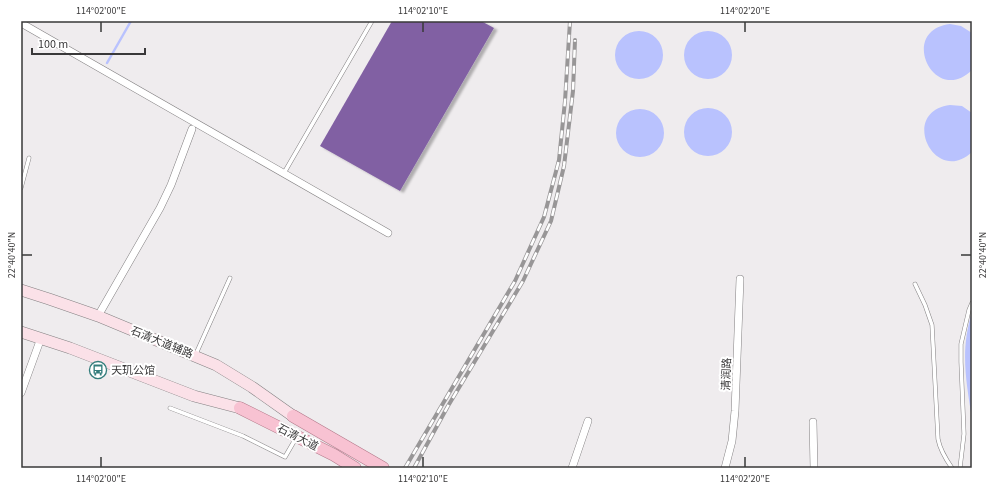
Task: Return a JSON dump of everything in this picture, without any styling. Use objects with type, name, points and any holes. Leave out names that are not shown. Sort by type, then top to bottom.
[{"type":"main road","name":"石清大道辅路","points":[[21,290],[98,316],[216,365],[293,416]]},
{"type":"main road","points":[[21,332],[70,348],[194,396],[240,408]]},
{"type":"main road","name":"石清大道","points":[[240,408],[334,455],[355,468]]},
{"type":"main road","name":"石清大道","points":[[293,416],[383,468]]},
{"type":"main road","points":[[334,455],[345,468]]},
{"type":"street","points":[[21,22],[388,233]]},
{"type":"street","points":[[98,316],[160,208],[171,185],[192,129]]},
{"type":"street","name":"清润路","points":[[725,468],[732,441],[736,411],[740,279]]},
{"type":"street","points":[[21,393],[41,338]]},
{"type":"street","points":[[572,468],[588,421]]},
{"type":"street","points":[[813,422],[814,468]]},
{"type":"lane","points":[[284,173],[372,21]]},
{"type":"lane","points":[[21,188],[29,158]]},
{"type":"lane","points":[[195,356],[230,278]]},
{"type":"lane","points":[[915,284],[932,325],[938,439],[944,457],[952,468]]},
{"type":"lane","points":[[960,468],[964,434],[961,344],[968,310],[972,303]]},
{"type":"lane","points":[[170,408],[243,436],[286,457],[297,437]]},
{"type":"water","points":[[950,24],[961,26],[972,33],[972,70],[958,79],[946,79],[935,74],[927,64],[924,51],[926,39],[934,30]]},
{"type":"water","points":[[634,31],[644,31],[653,35],[659,41],[662,46],[662,64],[653,75],[644,79],[634,79],[625,75],[619,69],[615,60],[615,50],[619,41],[625,35]]},
{"type":"water","points":[[703,31],[713,31],[722,35],[728,41],[731,46],[731,64],[722,75],[713,79],[703,79],[694,75],[688,69],[684,60],[684,50],[688,41],[694,35]]},
{"type":"water","points":[[950,105],[962,106],[972,113],[972,152],[958,160],[946,160],[935,154],[928,144],[924,132],[926,120],[934,110]]},
{"type":"water","points":[[703,108],[713,108],[722,112],[728,118],[731,123],[731,141],[722,152],[713,156],[703,156],[694,152],[688,146],[684,137],[684,127],[688,118],[694,112]]},
{"type":"water","points":[[635,109],[645,109],[654,113],[660,119],[663,124],[663,142],[654,153],[645,157],[635,157],[626,153],[620,147],[616,138],[616,128],[620,119],[626,113]]},
{"type":"water","points":[[972,312],[972,419],[966,378],[965,353],[968,326]]},
{"type":"building","points":[[392,21],[481,21],[494,28],[400,191],[320,146]]},
{"type":"waterway","points":[[107,63],[131,21]]},
{"type":"railway","points":[[405,468],[515,281],[544,217],[559,160],[565,101],[570,21]]},
{"type":"railway","points":[[414,468],[448,406],[523,281],[551,221],[564,166],[573,91],[575,40]]},
{"type":"place","name":"天玑公馆","points":[[98,370]]}]
